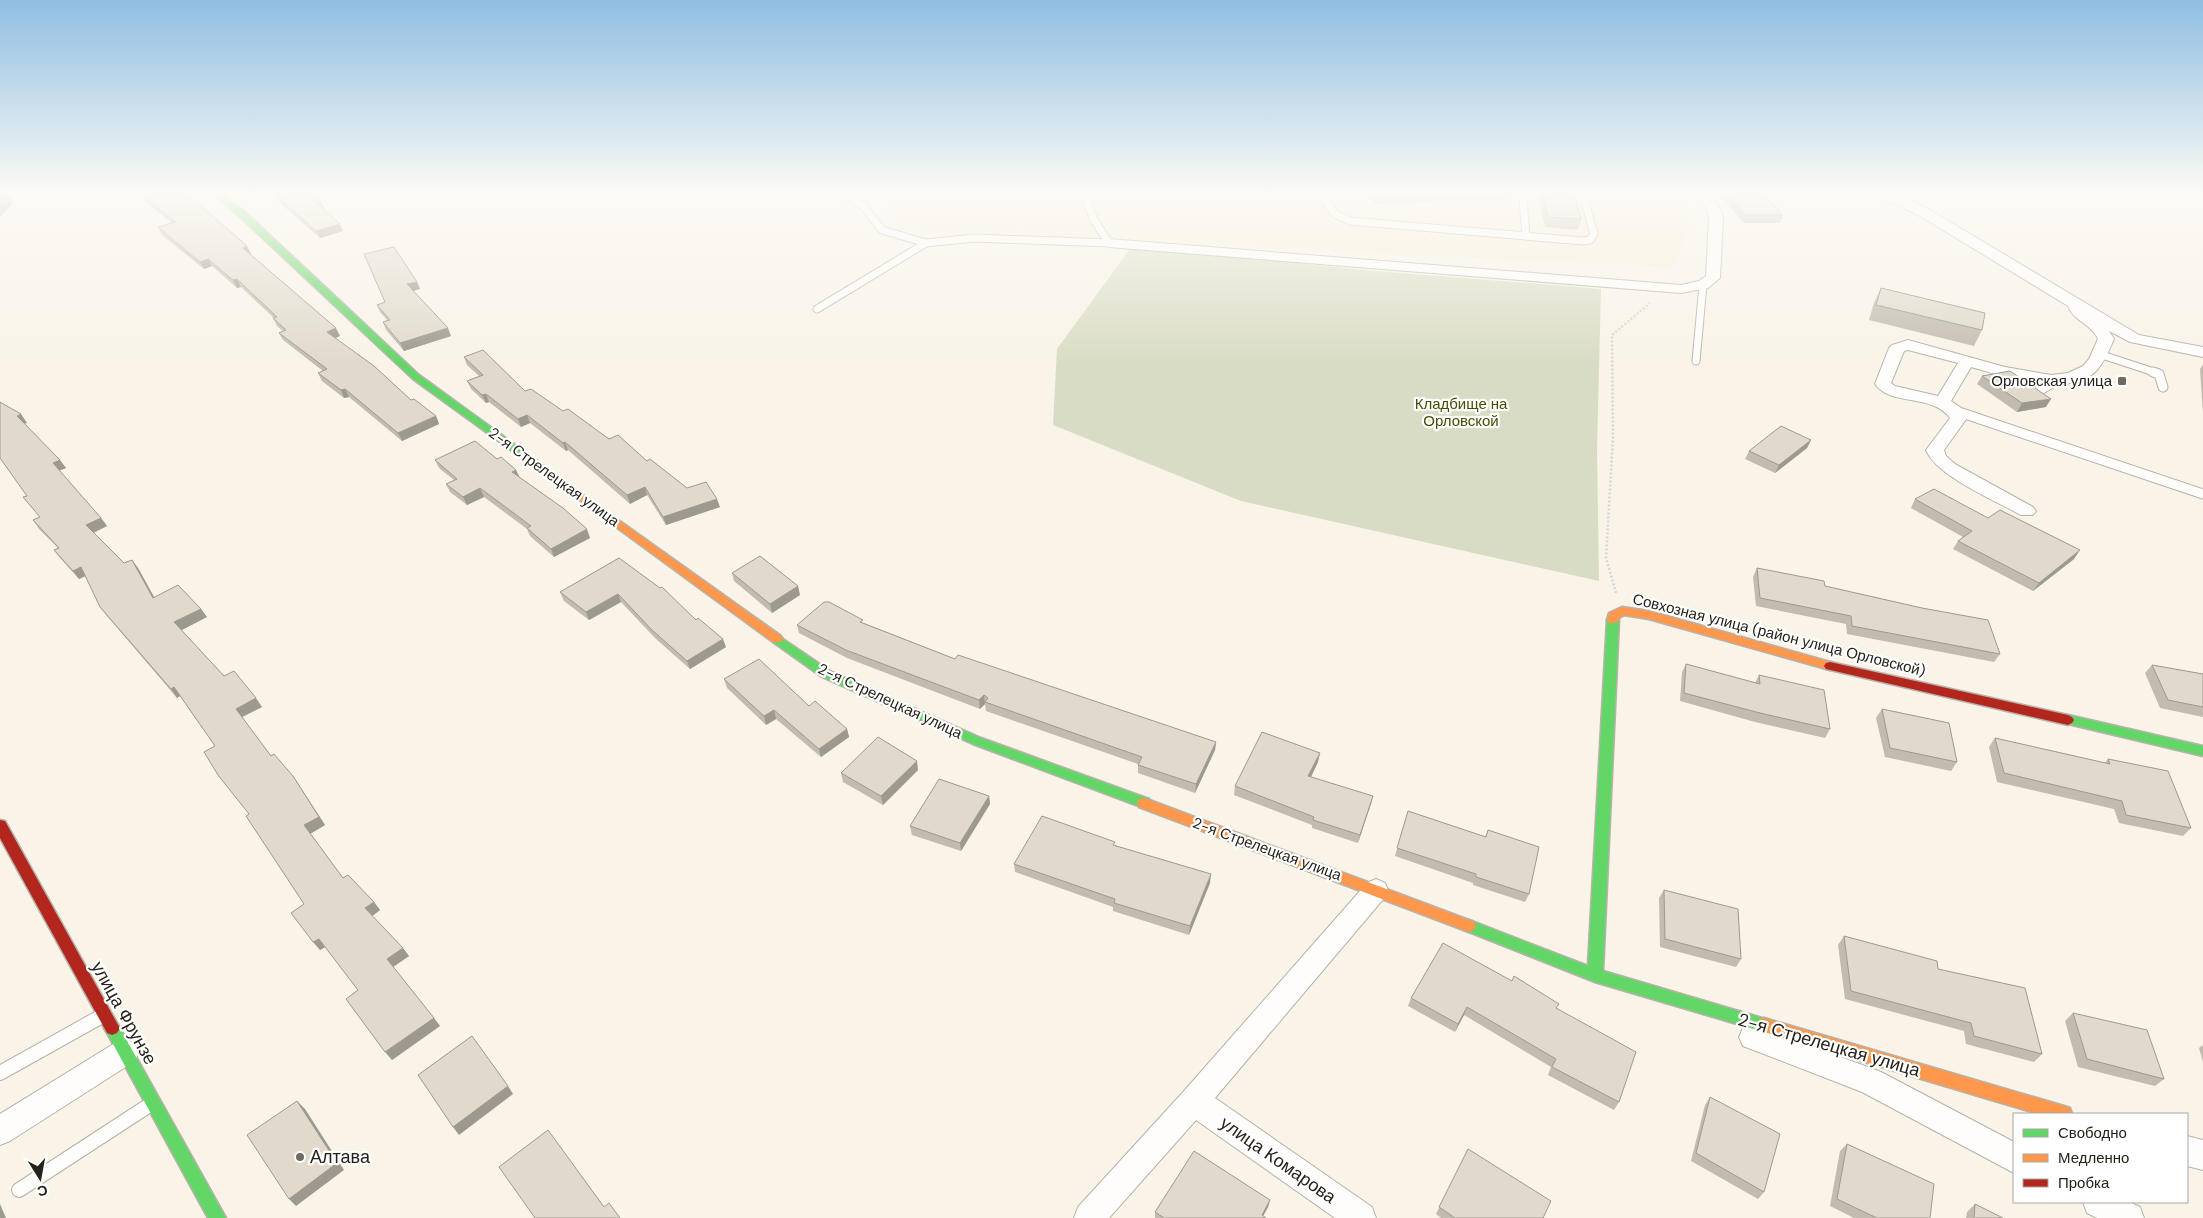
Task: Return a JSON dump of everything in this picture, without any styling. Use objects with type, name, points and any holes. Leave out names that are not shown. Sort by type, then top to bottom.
[{"type":"street","name":"2-я Стрелецкая улица","points":[[282,251],[416,377],[826,674],[977,741],[1376,890],[1871,1082],[2013,1157]]},
{"type":"street","points":[[1206,251],[1681,289],[1703,285],[1713,278],[1715,251]]},
{"type":"street","points":[[1987,251],[2135,339]]},
{"type":"street","points":[[2027,511],[1948,468],[1938,458],[1935,450],[1959,418],[1949,408],[1890,390],[1883,384],[1897,348],[1906,345],[1917,346],[2002,370],[2057,380],[2071,379],[2080,375],[2094,364],[2106,339],[2103,330],[2076,309],[2075,305]]},
{"type":"street","points":[[2106,339],[2135,339],[2203,352]]},
{"type":"street","points":[[1949,408],[1968,360]]},
{"type":"street","name":"Совхозная улица (район улица Орловской)","points":[[1595,975],[1612,616],[1622,611],[1684,624],[1827,665],[2203,751]]},
{"type":"street","name":"улица Фрунзе","points":[[0,825],[217,1218]]},
{"type":"street","points":[[1088,1218],[1194,1101],[1376,890]]},
{"type":"street","name":"2-я Стрелецкая улица","points":[[1595,975],[2061,1113]]},
{"type":"street","points":[[0,1131],[126,1052]]},
{"type":"street","name":"улица Комарова","points":[[1194,1101],[1361,1218]]},
{"type":"street","points":[[2188,1150],[2203,1155]]},
{"type":"street","points":[[2100,1203],[2129,1218]]},
{"type":"lane","points":[[817,310],[913,251]]},
{"type":"lane","points":[[1696,361],[1703,285]]},
{"type":"lane","points":[[2099,354],[2159,374],[2163,388]]},
{"type":"lane","points":[[2040,390],[2057,380]]},
{"type":"lane","points":[[1949,408],[2203,494]]},
{"type":"lane","points":[[0,1073],[105,1014]]},
{"type":"lane","points":[[18,1190],[153,1103]]},
{"type":"path","points":[[1622,611],[1606,558],[1612,436],[1612,335],[1667,288]]},
{"type":"shaded area","points":[[1325,251],[1680,251],[1674,267]]},
{"type":"green space","name":"Кладбище на Орловской","points":[[1128,251],[1179,251],[1363,270],[1601,289],[1597,449],[1599,581],[1241,501],[1053,425],[1057,349]]},
{"type":"building","points":[[187,251],[246,251],[336,328],[327,332],[374,366],[411,400],[414,399],[436,416],[398,433],[345,389],[341,390],[318,373],[327,369],[279,333],[286,330],[273,318],[277,317],[237,279],[233,280],[208,259],[200,262]]},
{"type":"building","points":[[378,251],[397,251],[417,282],[407,284],[448,328],[400,343],[383,322],[390,320],[377,305],[385,302],[364,254]]},
{"type":"building","points":[[1881,288],[1985,313],[1982,330],[1876,305]]},
{"type":"building","points":[[483,350],[525,391],[531,389],[563,411],[568,409],[609,439],[618,435],[647,461],[650,459],[687,488],[706,482],[717,499],[663,517],[645,487],[627,495],[565,442],[563,443],[527,415],[518,419],[486,394],[482,395],[467,381],[483,375],[464,357]]},
{"type":"building","points":[[2010,371],[2051,399],[2022,403],[1982,376]]},
{"type":"building","points":[[0,402],[21,414],[17,416],[60,460],[53,463],[101,518],[86,525],[124,563],[132,560],[153,598],[178,585],[201,609],[174,622],[224,676],[234,671],[256,698],[236,709],[271,756],[274,754],[293,776],[319,817],[304,825],[343,878],[348,875],[374,902],[365,908],[403,948],[387,959],[434,1018],[385,1052],[346,999],[358,990],[319,939],[313,942],[291,913],[304,904],[246,816],[249,814],[218,775],[204,752],[215,746],[174,687],[171,689],[100,607],[81,567],[73,571],[54,550],[59,548],[33,520],[40,517],[23,497],[27,496],[0,458]]},
{"type":"building","points":[[1781,426],[1811,440],[1779,465],[1749,451]]},
{"type":"building","points":[[475,441],[497,459],[501,457],[516,470],[512,472],[563,508],[587,529],[551,549],[527,528],[531,526],[480,488],[463,497],[446,484],[457,479],[435,460]]},
{"type":"building","points":[[1934,489],[1988,518],[2000,510],[2080,550],[2039,583],[1958,541],[1972,531],[1915,499]]},
{"type":"building","points":[[760,556],[798,586],[770,604],[732,573]]},
{"type":"building","points":[[619,558],[660,588],[662,587],[696,620],[698,618],[723,639],[687,661],[652,630],[618,594],[586,612],[560,592]]},
{"type":"building","points":[[1757,568],[1824,581],[1825,586],[1922,608],[1988,620],[2000,654],[1852,626],[1851,616],[1760,598]]},
{"type":"building","points":[[824,602],[829,602],[863,620],[860,622],[955,659],[958,655],[1216,742],[1196,784],[1138,765],[1142,757],[985,702],[988,698],[984,695],[979,700],[846,650],[797,625]]},
{"type":"building","points":[[759,659],[809,706],[815,701],[847,729],[819,749],[774,710],[764,716],[724,679]]},
{"type":"building","points":[[1686,664],[1760,684],[1759,675],[1824,690],[1830,729],[1684,693]]},
{"type":"building","points":[[2152,665],[2203,674],[2203,707],[2168,700]]},
{"type":"building","points":[[1882,709],[1949,723],[1957,762],[1890,748]]},
{"type":"building","points":[[1262,732],[1320,753],[1308,776],[1373,796],[1360,835],[1313,820],[1314,817],[1235,786]]},
{"type":"building","points":[[878,737],[917,761],[881,796],[841,773]]},
{"type":"building","points":[[1995,738],[2110,764],[2108,759],[2168,771],[2191,828],[2126,815],[2122,801],[2004,773]]},
{"type":"building","points":[[939,779],[989,796],[960,843],[910,826]]},
{"type":"building","points":[[1408,811],[1486,837],[1488,830],[1539,847],[1529,894],[1397,848]]},
{"type":"building","points":[[1042,816],[1115,842],[1113,845],[1211,874],[1190,926],[1114,903],[1115,899],[1014,864]]},
{"type":"building","points":[[1664,890],[1738,909],[1741,959],[1665,939]]},
{"type":"building","points":[[1844,936],[1937,961],[1938,969],[2025,988],[2042,1054],[1974,1036],[1971,1023],[1851,991]]},
{"type":"building","points":[[1443,943],[1512,981],[1514,976],[1559,1004],[1556,1008],[1636,1052],[1619,1102],[1552,1067],[1556,1059],[1467,1007],[1458,1024],[1411,998]]},
{"type":"building","points":[[2073,1013],[2147,1030],[2164,1079],[2087,1059]]},
{"type":"building","points":[[472,1036],[508,1086],[453,1127],[418,1075]]},
{"type":"building","points":[[1710,1097],[1780,1134],[1764,1192],[1696,1153]]},
{"type":"building","name":"Алтава","points":[[297,1101],[337,1163],[289,1199],[247,1135]]},
{"type":"building","points":[[548,1130],[604,1207],[609,1203],[620,1218],[535,1218],[499,1167]]},
{"type":"building","points":[[1847,1144],[1934,1184],[1930,1218],[1877,1218],[1837,1199]]},
{"type":"building","points":[[1468,1149],[1551,1201],[1543,1218],[1455,1218],[1439,1207]]},
{"type":"building","points":[[1194,1151],[1270,1200],[1262,1215],[1266,1218],[1164,1218],[1155,1212]]},
{"type":"building","points":[[1975,1204],[2003,1218],[1974,1218]]},
{"type":"traffic: fast","points":[[281,251],[416,377],[544,470]]},
{"type":"traffic: fast","points":[[1595,975],[1613,620]]},
{"type":"traffic: fast","points":[[777,639],[826,674],[977,741],[1144,803]]},
{"type":"traffic: fast","points":[[2068,720],[2203,751]]},
{"type":"traffic: fast","points":[[1469,926],[1595,975],[1764,1025]]},
{"type":"traffic: fast","points":[[112,1028],[217,1218]]},
{"type":"traffic: slow","points":[[544,470],[777,639]]},
{"type":"traffic: slow","points":[[1613,620],[1613,616],[1622,611],[1649,615],[1830,666]]},
{"type":"traffic: slow","points":[[1144,803],[1469,926]]},
{"type":"traffic: slow","points":[[1764,1025],[2061,1113]]},
{"type":"traffic: jam","points":[[1830,666],[2068,720]]},
{"type":"traffic: jam","points":[[0,825],[112,1028]]},
{"type":"place","name":"Орловская улица","points":[[2122,381]]},
{"type":"place","name":"Алтава","points":[[300,1157]]}]
